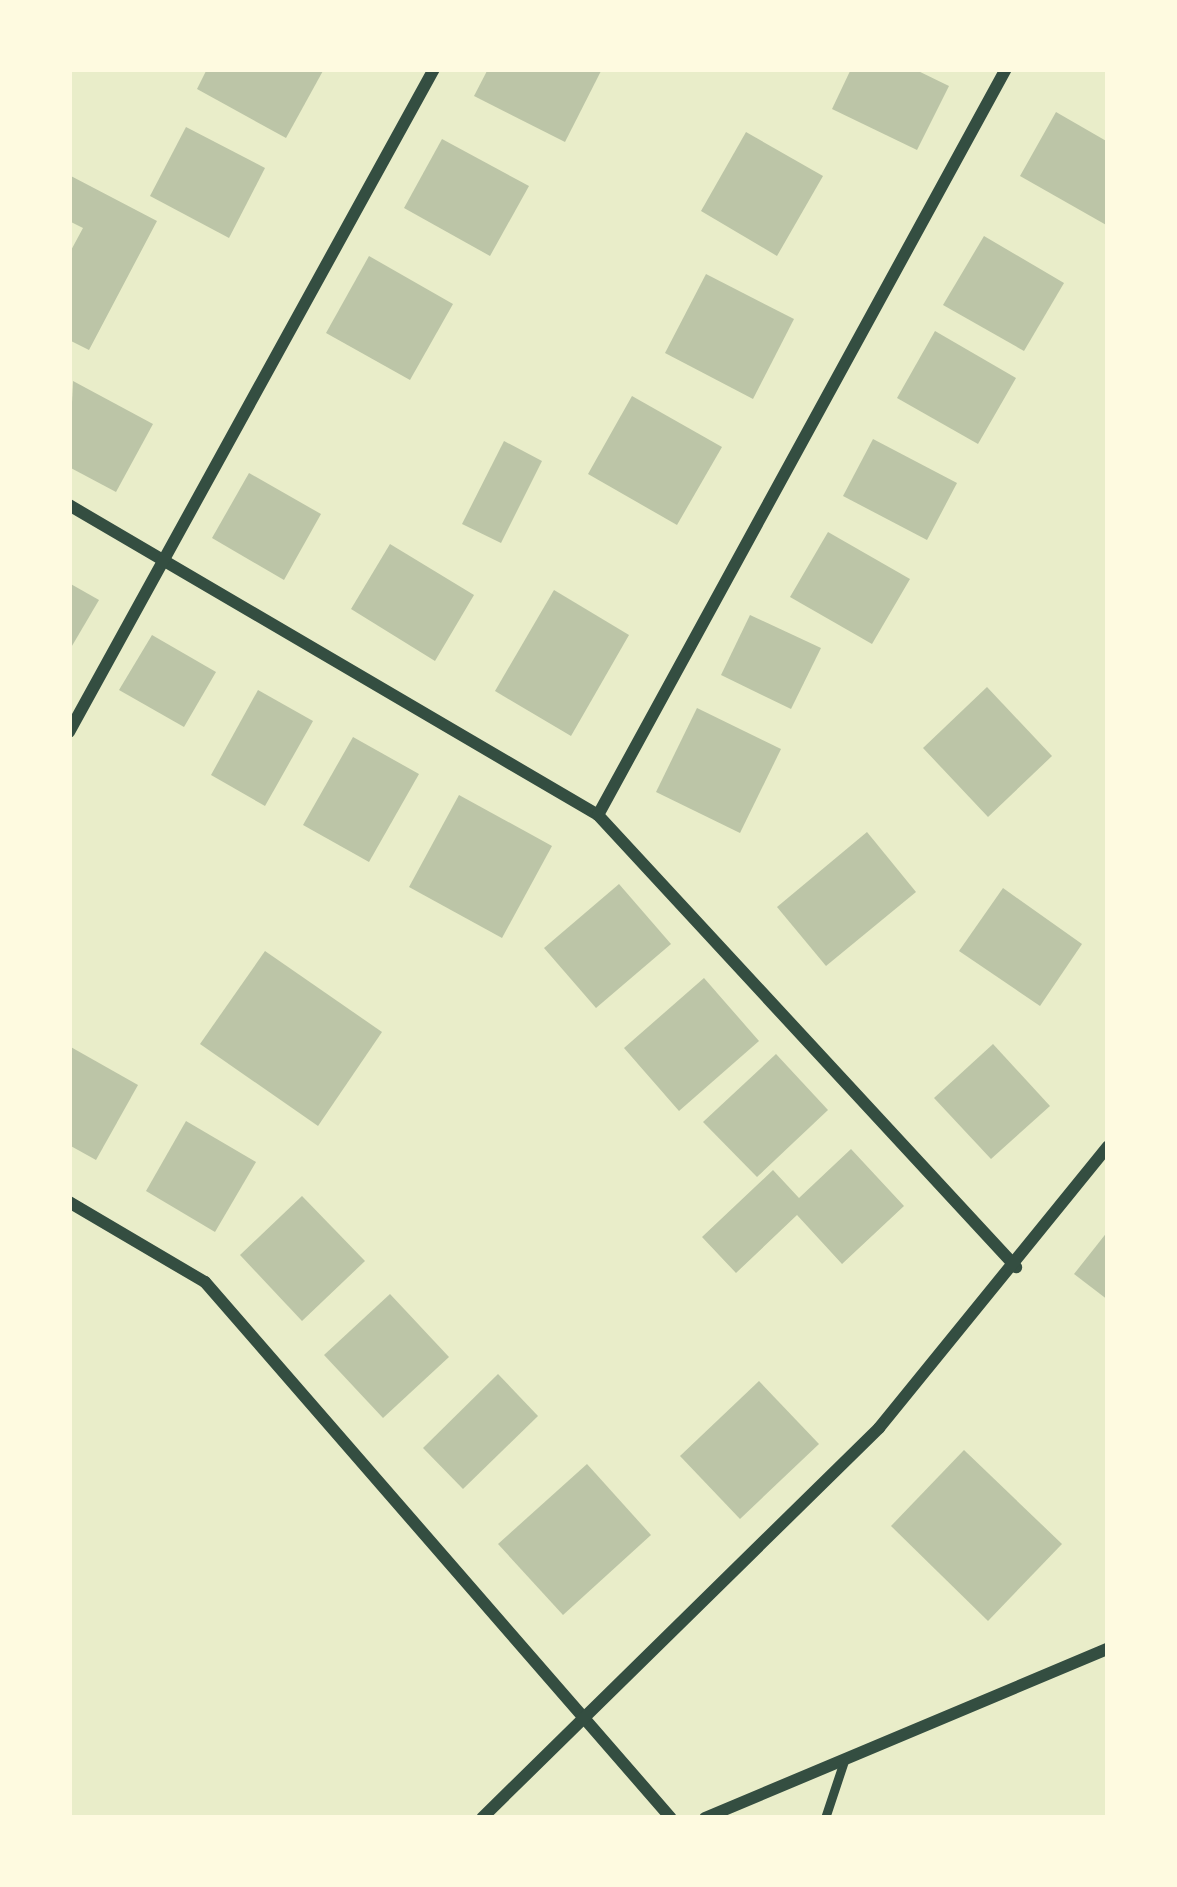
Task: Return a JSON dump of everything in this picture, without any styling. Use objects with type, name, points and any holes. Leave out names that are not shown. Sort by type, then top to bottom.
[{"type":"street","points":[[69,732],[434,69]]},
{"type":"street","points":[[598,814],[1006,69]]},
{"type":"street","points":[[69,505],[598,814],[1016,1267]]},
{"type":"street","points":[[482,1818],[583,1725],[879,1428],[1016,1267],[1108,1146]]},
{"type":"street","points":[[69,1202],[205,1282],[583,1725],[671,1818]]},
{"type":"street","points":[[705,1818],[1108,1649]]},
{"type":"lane","points":[[825,1818],[846,1756]]},
{"type":"building","points":[[207,69],[324,69],[286,138],[197,89]]},
{"type":"building","points":[[488,69],[602,69],[565,142],[474,96]]},
{"type":"building","points":[[851,69],[914,69],[949,86],[917,150],[832,109]]},
{"type":"building","points":[[1056,112],[1108,142],[1108,226],[1020,176]]},
{"type":"building","points":[[186,127],[265,168],[229,238],[150,196]]},
{"type":"building","points":[[746,132],[823,176],[777,256],[701,211]]},
{"type":"building","points":[[442,139],[529,186],[490,256],[404,208]]},
{"type":"building","points":[[69,175],[157,221],[89,350],[69,340],[69,254],[83,228],[69,221]]},
{"type":"building","points":[[984,236],[1064,283],[1024,351],[943,305]]},
{"type":"building","points":[[369,256],[453,304],[410,380],[326,333]]},
{"type":"building","points":[[706,274],[794,319],[753,399],[665,353]]},
{"type":"building","points":[[935,331],[1016,378],[978,444],[897,398]]},
{"type":"building","points":[[73,381],[153,424],[116,492],[69,467]]},
{"type":"building","points":[[632,396],[722,447],[677,525],[588,474]]},
{"type":"building","points":[[873,439],[957,483],[927,540],[843,496]]},
{"type":"building","points":[[504,441],[542,461],[501,543],[462,524]]},
{"type":"building","points":[[249,473],[321,514],[284,580],[212,538]]},
{"type":"building","points":[[828,532],[910,579],[872,644],[790,597]]},
{"type":"building","points":[[390,544],[474,595],[435,661],[351,609]]},
{"type":"building","points":[[69,583],[99,600],[69,651]]},
{"type":"building","points":[[554,590],[629,635],[571,736],[495,691]]},
{"type":"building","points":[[750,615],[821,648],[791,709],[721,675]]},
{"type":"building","points":[[152,635],[216,672],[184,727],[119,690]]},
{"type":"building","points":[[987,687],[1052,756],[988,817],[923,748]]},
{"type":"building","points":[[258,690],[313,721],[265,806],[211,775]]},
{"type":"building","points":[[697,708],[781,749],[740,833],[656,792]]},
{"type":"building","points":[[353,737],[419,774],[369,862],[303,825]]},
{"type":"building","points":[[459,795],[552,846],[502,938],[409,887]]},
{"type":"building","points":[[867,832],[916,892],[826,966],[777,907]]},
{"type":"building","points":[[619,884],[671,944],[596,1008],[544,948]]},
{"type":"building","points":[[1003,888],[1082,944],[1040,1006],[959,951]]},
{"type":"building","points":[[265,951],[382,1032],[318,1126],[200,1044]]},
{"type":"building","points":[[704,978],[759,1041],[679,1111],[624,1048]]},
{"type":"building","points":[[993,1044],[1050,1106],[991,1159],[934,1098]]},
{"type":"building","points":[[69,1046],[138,1085],[96,1160],[69,1145]]},
{"type":"building","points":[[776,1054],[828,1110],[757,1177],[703,1122]]},
{"type":"building","points":[[186,1121],[256,1162],[215,1232],[146,1191]]},
{"type":"building","points":[[851,1149],[904,1206],[842,1264],[797,1215],[736,1273],[702,1237],[773,1170],[799,1198]]},
{"type":"building","points":[[302,1196],[365,1261],[302,1321],[240,1255]]},
{"type":"building","points":[[1108,1231],[1108,1300],[1074,1274]]},
{"type":"building","points":[[390,1294],[449,1357],[383,1418],[324,1355]]},
{"type":"building","points":[[498,1374],[538,1416],[463,1489],[423,1448]]},
{"type":"building","points":[[759,1381],[819,1444],[740,1519],[680,1456]]},
{"type":"building","points":[[964,1450],[1062,1544],[988,1621],[891,1526]]},
{"type":"building","points":[[587,1464],[651,1535],[563,1615],[498,1544]]}]
